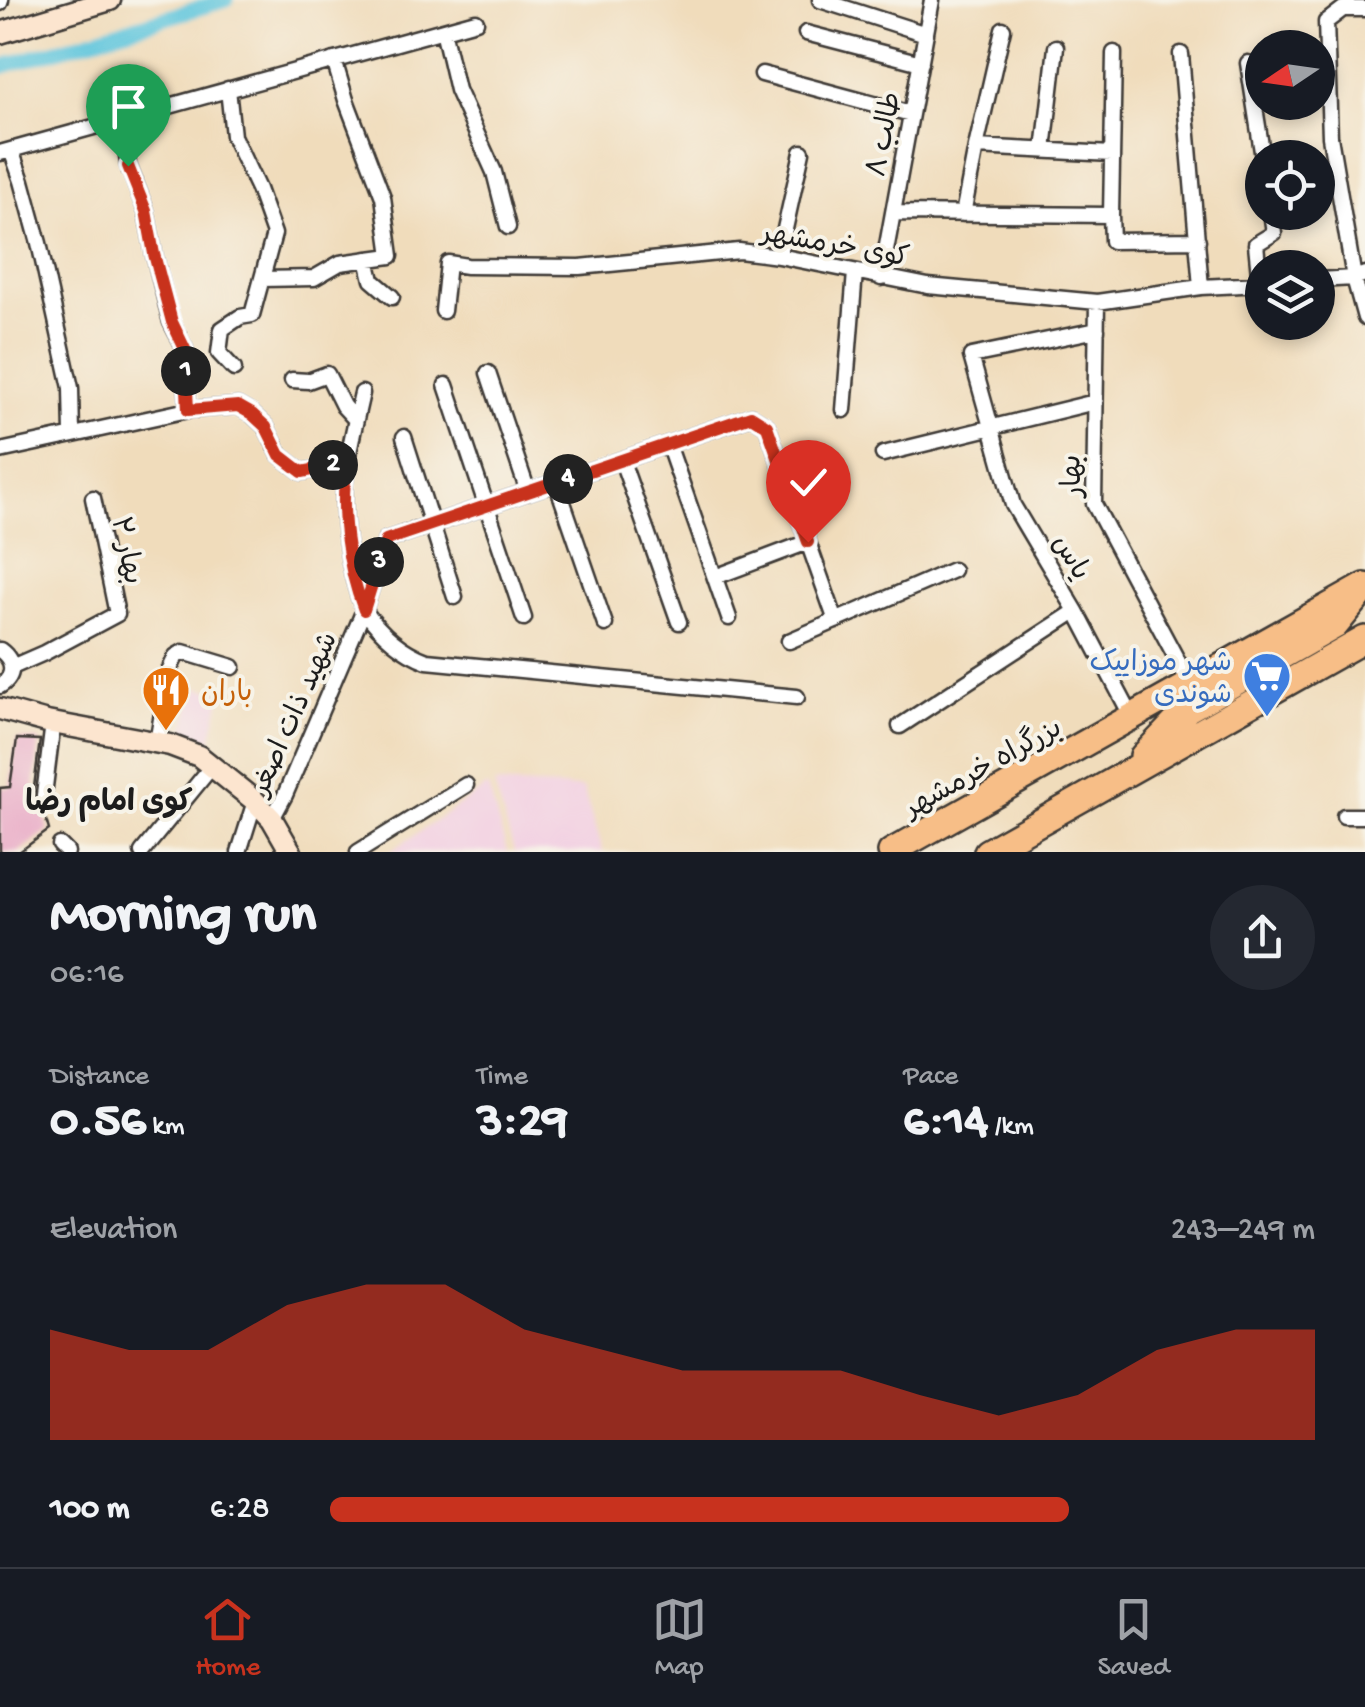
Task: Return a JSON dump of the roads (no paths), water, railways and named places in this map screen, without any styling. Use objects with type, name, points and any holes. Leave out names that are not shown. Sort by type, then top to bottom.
[{"type":"highway","name":"بزرگراه خرمشهر","points":[[987,852],[1126,774],[1365,588]]},
{"type":"highway","name":"بزرگراه خرمشهر","points":[[891,852],[1190,684],[1256,673],[1365,640]]},
{"type":"main road","points":[[0,33],[82,4],[110,0]]},
{"type":"main road","points":[[0,709],[52,724],[185,751],[214,766],[255,800],[272,818],[291,852]]},
{"type":"street","points":[[820,0],[926,34]]},
{"type":"street","name":"طالب ۸","points":[[881,278],[932,0]]},
{"type":"street","points":[[1365,9],[1342,9],[1326,22],[1330,137],[1360,276],[1365,318]]},
{"type":"street","points":[[72,435],[71,388],[39,243],[22,180],[5,152],[476,21]]},
{"type":"street","points":[[963,214],[1003,29]]},
{"type":"street","points":[[444,30],[458,90],[494,172],[508,227]]},
{"type":"street","points":[[806,33],[920,63]]},
{"type":"street","points":[[1044,150],[1056,47]]},
{"type":"street","points":[[1114,53],[1112,241],[1198,240]]},
{"type":"street","points":[[1181,54],[1201,287]]},
{"type":"street","points":[[262,279],[314,278],[340,263],[391,256],[383,197],[334,60]]},
{"type":"street","points":[[762,74],[911,114]]},
{"type":"street","points":[[228,89],[233,136],[274,234],[252,315],[240,317],[222,329],[219,354],[234,369]]},
{"type":"street","points":[[123,119],[128,166],[146,211],[172,322],[185,349],[188,410]]},
{"type":"street","points":[[976,146],[1112,154]]},
{"type":"street","points":[[779,256],[802,152]]},
{"type":"street","points":[[893,213],[1111,216]]},
{"type":"street","points":[[1257,250],[1256,244],[1274,234],[1273,230]]},
{"type":"street","name":"کوی خرمشهر","points":[[442,311],[448,263],[580,267],[739,251],[928,286],[1097,302],[1245,285]]},
{"type":"street","points":[[367,259],[372,280],[392,298]]},
{"type":"street","points":[[844,410],[855,272]]},
{"type":"street","points":[[1335,278],[1360,276]]},
{"type":"street","name":"بهار","points":[[1097,302],[1094,504],[1190,684]]},
{"type":"street","name":"یاس","points":[[1097,330],[970,356],[1014,505],[1132,716]]},
{"type":"street","points":[[292,380],[308,381],[327,374],[343,406],[356,420]]},
{"type":"street","points":[[488,374],[528,492]]},
{"type":"street","points":[[446,385],[524,618]]},
{"type":"street","name":"شهید ذات اصغر","points":[[272,818],[364,610],[356,590],[345,504],[348,463],[362,393]]},
{"type":"street","points":[[883,454],[1095,402]]},
{"type":"street","points":[[0,451],[188,410],[238,406],[266,427],[280,455],[302,472],[348,463]]},
{"type":"street","points":[[797,697],[427,661],[387,637],[364,610],[386,540],[751,416],[767,426],[836,620]]},
{"type":"street","points":[[404,437],[455,597]]},
{"type":"street","points":[[668,444],[729,618]]},
{"type":"street","points":[[622,460],[679,622]]},
{"type":"street","points":[[556,482],[605,624]]},
{"type":"street","name":"بهار ۲","points":[[12,667],[117,614],[93,498]]},
{"type":"street","points":[[715,577],[808,542]]},
{"type":"street","points":[[788,641],[952,570]]},
{"type":"street","points":[[900,726],[1076,611]]},
{"type":"street","points":[[0,650],[8,656],[12,667],[10,678],[0,686]]},
{"type":"street","points":[[157,743],[169,671],[176,656],[184,652],[232,667]]},
{"type":"street","points":[[43,803],[52,724]]},
{"type":"street","points":[[142,852],[214,766]]},
{"type":"street","points":[[358,852],[466,785]]},
{"type":"street","points":[[240,852],[255,800]]},
{"type":"street","points":[[1344,816],[1365,816]]},
{"type":"waterway","points":[[0,67],[226,0]]},
{"type":"place","name":"شهر موزاییک شوندی","points":[[1267,718]]},
{"type":"place","name":"باران","points":[[166,732]]},
{"type":"district","name":"کوی امام رضا","points":[[109,800]]}]
